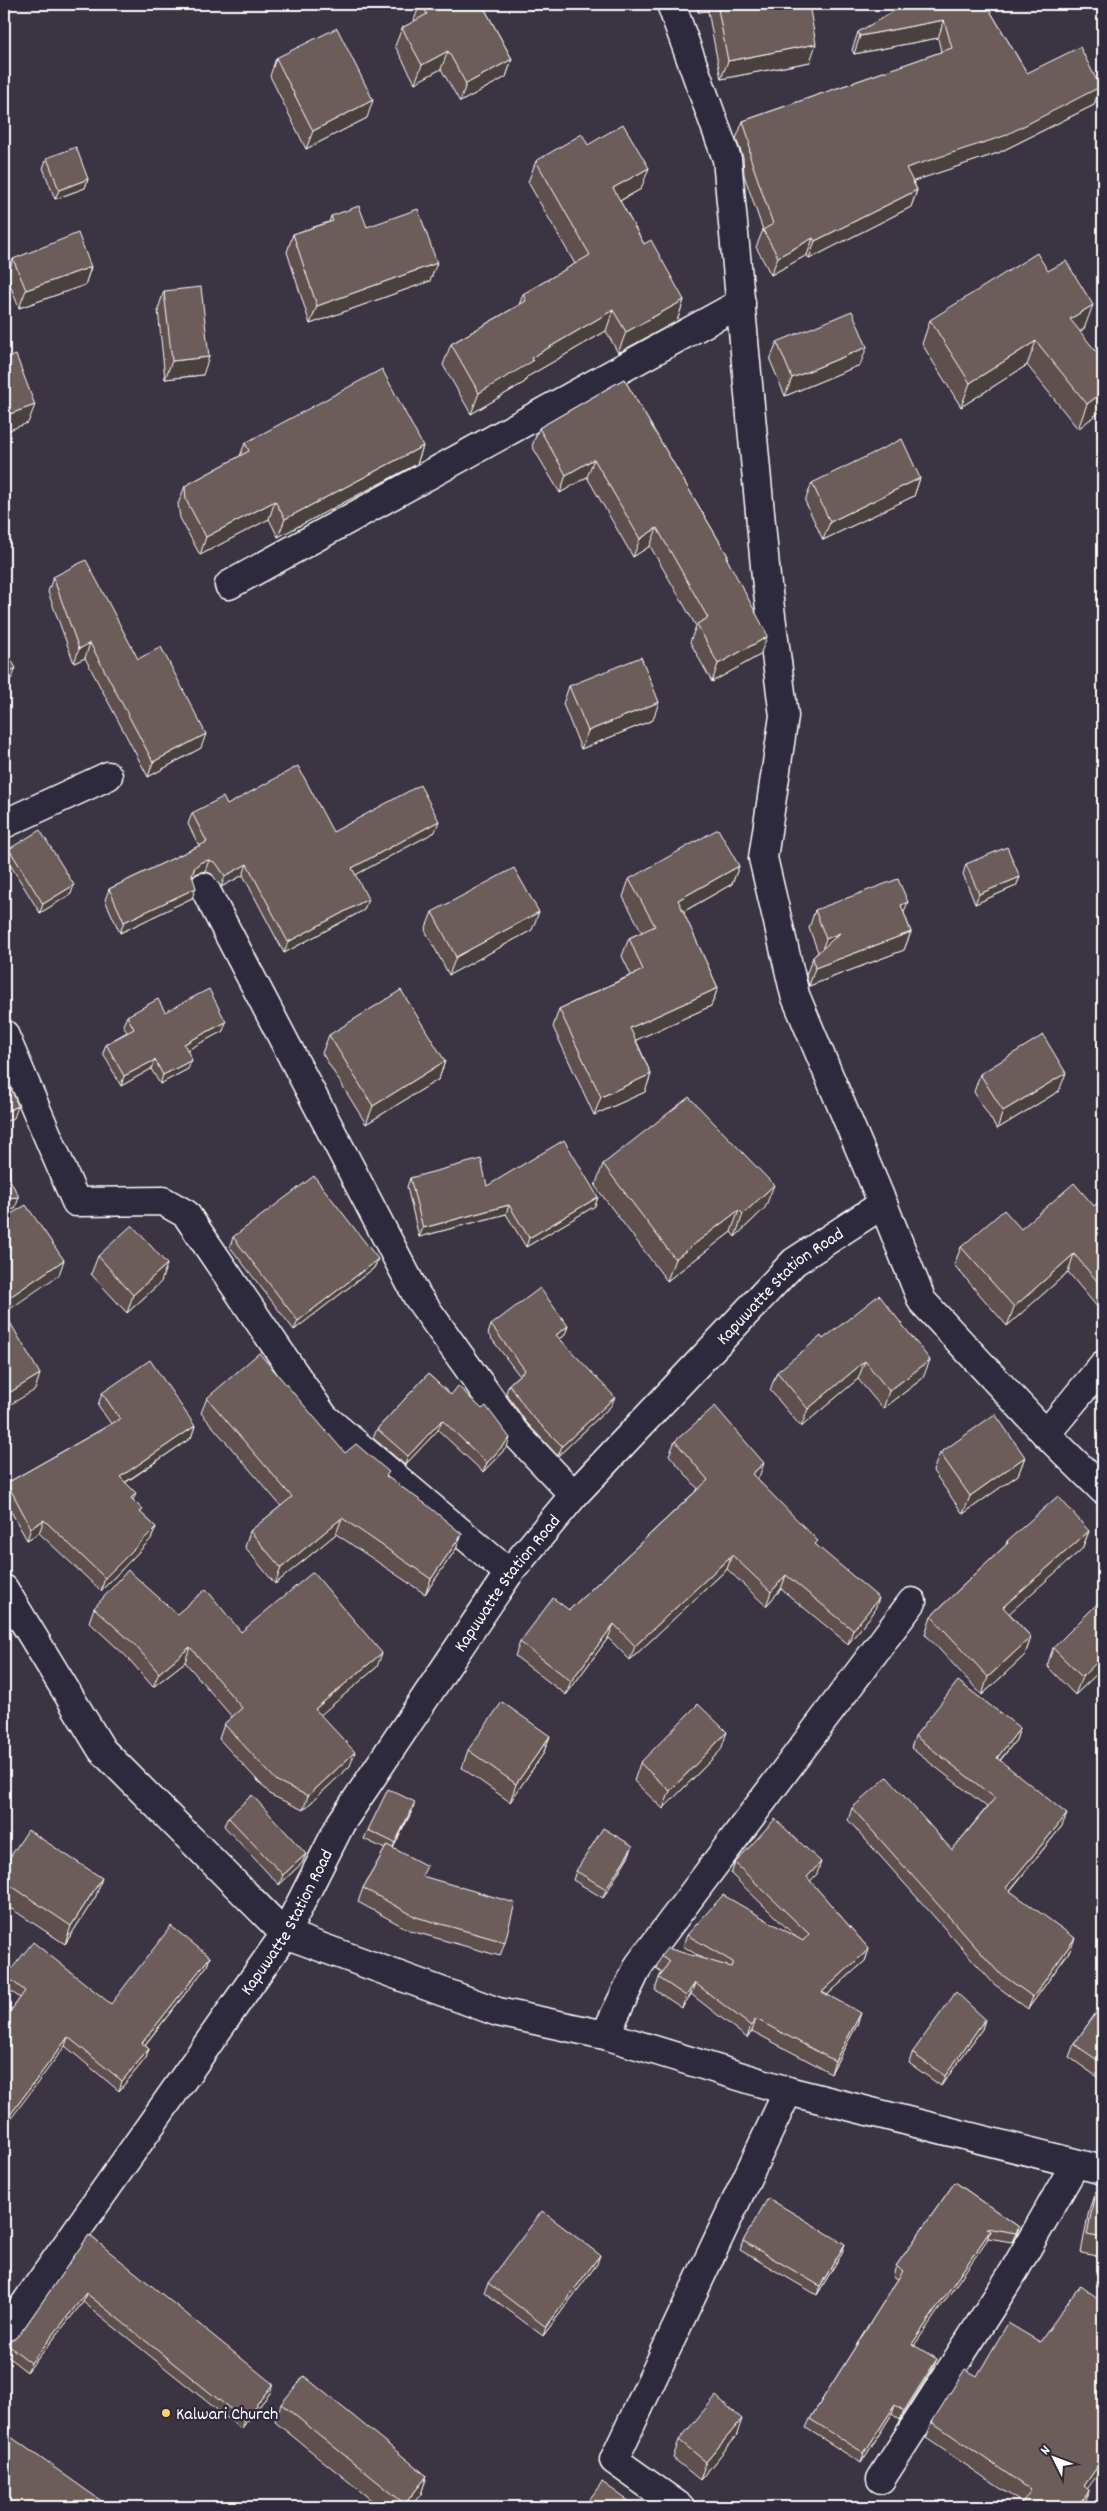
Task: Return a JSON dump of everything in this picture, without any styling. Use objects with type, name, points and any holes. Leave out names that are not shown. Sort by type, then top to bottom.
[{"type":"street","points":[[671,4],[727,159],[766,577],[784,716],[763,858],[795,995],[922,1301],[1046,1434],[1103,1490]]},
{"type":"street","points":[[229,586],[741,303]]},
{"type":"street","points":[[4,824],[108,776]]},
{"type":"street","points":[[204,887],[417,1296],[514,1432],[574,1495]]},
{"type":"street","points":[[4,1034],[76,1202],[163,1201],[186,1214],[324,1417],[509,1573]]},
{"type":"street","name":"Kapuwatte Station Road","points":[[4,2334],[285,1934],[341,1823],[509,1573],[574,1495],[794,1262],[883,1204]]},
{"type":"street","points":[[1046,1434],[1103,1365]]},
{"type":"street","points":[[4,1590],[102,1750],[285,1934],[498,2012],[605,2035],[788,2091],[1103,2170]]},
{"type":"street","points":[[605,2035],[639,1965],[912,1602]]},
{"type":"street","points":[[680,2507],[614,2460],[788,2091]]},
{"type":"street","points":[[880,2479],[1014,2271],[1075,2164]]},
{"type":"building","points":[[422,4],[482,4],[512,59],[466,84],[448,51],[422,65],[402,28],[427,14]]},
{"type":"building","points":[[717,4],[809,4],[816,44],[728,61]]},
{"type":"building","points":[[906,4],[986,4],[1027,73],[1080,47],[1100,87],[1004,136],[906,168],[917,190],[815,241],[813,238],[778,257],[763,230],[773,224],[750,157],[749,140],[743,121],[952,48],[944,20],[860,36],[858,32]]},
{"type":"building","points":[[337,28],[373,100],[313,131],[276,58]]},
{"type":"building","points":[[623,124],[649,168],[613,188],[644,244],[651,240],[684,300],[626,332],[613,310],[531,358],[533,361],[479,393],[451,344],[526,301],[523,294],[590,255],[536,161],[582,134],[588,145]]},
{"type":"building","points":[[76,147],[88,179],[59,190],[47,158]]},
{"type":"building","points":[[359,206],[367,227],[418,209],[437,263],[317,306],[293,234],[333,221],[331,216]]},
{"type":"building","points":[[78,233],[91,267],[26,290],[13,259]]},
{"type":"building","points":[[1037,253],[1048,271],[1066,261],[1093,305],[1070,319],[1103,360],[1103,392],[1087,404],[1036,341],[970,383],[930,320]]},
{"type":"building","points":[[201,287],[209,357],[172,361],[164,291]]},
{"type":"building","points":[[852,311],[867,347],[792,378],[777,342]]},
{"type":"building","points":[[16,355],[35,405],[4,416],[4,359]]},
{"type":"building","points":[[382,369],[423,446],[285,519],[275,501],[206,537],[186,500],[185,486],[249,451],[245,443]]},
{"type":"building","points":[[624,379],[728,556],[726,557],[766,632],[767,637],[718,664],[697,624],[708,618],[657,528],[640,539],[594,459],[566,475],[539,428]]},
{"type":"building","points":[[902,439],[920,478],[830,522],[812,483]]},
{"type":"building","points":[[86,560],[138,659],[161,647],[206,734],[153,762],[90,643],[79,649],[53,577]]},
{"type":"building","points":[[4,648],[16,668],[4,675]]},
{"type":"building","points":[[641,657],[659,702],[588,731],[569,686]]},
{"type":"building","points":[[298,766],[333,832],[420,785],[439,821],[352,868],[368,899],[288,942],[247,864],[225,876],[216,863],[209,860],[201,862],[195,867],[192,875],[196,888],[124,922],[109,889],[207,842],[192,813],[223,797],[227,805]]},
{"type":"building","points":[[718,829],[739,866],[678,900],[718,988],[630,1028],[651,1074],[601,1097],[559,1009],[643,970],[629,938],[655,926],[629,879]]},
{"type":"building","points":[[40,830],[74,885],[43,904],[9,849]]},
{"type":"building","points":[[1007,847],[1020,877],[979,894],[966,864]]},
{"type":"building","points":[[514,868],[539,912],[456,957],[432,912]]},
{"type":"building","points":[[898,879],[908,902],[901,905],[911,932],[815,968],[813,957],[840,933],[826,939],[815,910]]},
{"type":"building","points":[[209,989],[226,1022],[184,1044],[192,1060],[163,1075],[155,1060],[124,1076],[106,1044],[134,1029],[127,1016],[158,999],[165,1012]]},
{"type":"building","points":[[401,990],[445,1061],[373,1106],[329,1035]]},
{"type":"building","points":[[1043,1035],[1066,1073],[1003,1111],[980,1074]]},
{"type":"building","points":[[4,1070],[18,1106],[5,1112],[10,1180],[19,1197],[4,1198]]},
{"type":"building","points":[[689,1097],[774,1185],[743,1214],[739,1210],[675,1259],[603,1164]]},
{"type":"building","points":[[564,1140],[598,1197],[529,1238],[509,1205],[423,1228],[410,1178],[481,1159],[487,1186]]},
{"type":"building","points":[[314,1176],[378,1259],[298,1321],[233,1237]]},
{"type":"building","points":[[1074,1183],[1094,1206],[1103,1199],[1103,1288],[1074,1254],[1014,1307],[961,1247],[1004,1210],[1021,1229]]},
{"type":"building","points":[[26,1205],[64,1260],[4,1301],[4,1218]]},
{"type":"building","points":[[132,1225],[167,1264],[133,1295],[98,1256]]},
{"type":"building","points":[[540,1288],[568,1326],[556,1335],[615,1397],[562,1446],[529,1413],[509,1384],[525,1370],[491,1325]]},
{"type":"building","points":[[879,1295],[930,1360],[889,1391],[865,1361],[808,1409],[777,1372],[821,1336],[823,1339]]},
{"type":"building","points":[[4,1312],[40,1374],[4,1396]]},
{"type":"building","points":[[259,1353],[345,1453],[356,1444],[389,1472],[386,1476],[427,1505],[462,1534],[431,1579],[342,1518],[281,1568],[250,1531],[292,1497],[207,1398]]},
{"type":"building","points":[[150,1360],[195,1426],[120,1477],[136,1493],[131,1498],[143,1510],[140,1512],[156,1527],[105,1578],[44,1520],[31,1528],[7,1483],[120,1419],[102,1393]]},
{"type":"building","points":[[428,1374],[451,1395],[458,1386],[482,1409],[486,1406],[510,1438],[487,1463],[442,1420],[408,1456],[377,1429]]},
{"type":"building","points":[[715,1406],[764,1463],[752,1474],[818,1541],[815,1544],[879,1598],[853,1630],[786,1575],[771,1592],[732,1555],[635,1646],[614,1624],[571,1681],[520,1642],[553,1598],[569,1610],[708,1480],[675,1441]]},
{"type":"building","points":[[995,1414],[1025,1457],[970,1496],[940,1453]]},
{"type":"building","points":[[1058,1496],[1089,1531],[1003,1607],[1031,1637],[988,1677],[931,1616],[1008,1543],[1007,1541]]},
{"type":"building","points":[[128,1570],[177,1614],[206,1589],[241,1632],[313,1572],[382,1653],[315,1709],[355,1752],[308,1796],[277,1781],[224,1724],[242,1708],[190,1647],[159,1673],[134,1644],[94,1608]]},
{"type":"building","points":[[1103,1598],[1103,1656],[1082,1677],[1053,1648]]},
{"type":"building","points":[[958,1681],[1020,1728],[997,1758],[1067,1814],[1006,1888],[1075,1938],[1033,1997],[998,1972],[852,1808],[887,1777],[952,1850],[995,1798],[915,1736]]},
{"type":"building","points":[[502,1702],[550,1736],[516,1784],[468,1750]]},
{"type":"building","points":[[698,1704],[727,1732],[670,1791],[640,1763]]},
{"type":"building","points":[[388,1789],[415,1802],[395,1843],[368,1830]]},
{"type":"building","points":[[252,1795],[306,1854],[283,1875],[228,1817]]},
{"type":"building","points":[[775,1819],[821,1862],[807,1877],[869,1949],[822,1992],[861,2013],[835,2061],[756,2019],[751,2026],[695,1983],[686,1996],[659,1978],[669,1962],[661,1956],[667,1948],[731,1967],[733,1962],[687,1935],[723,1895],[803,1941],[809,1934],[735,1863]]},
{"type":"building","points":[[603,1828],[633,1846],[606,1889],[576,1871]]},
{"type":"building","points":[[28,1830],[102,1878],[71,1926],[4,1881],[4,1866]]},
{"type":"building","points":[[387,1845],[427,1866],[422,1876],[515,1903],[505,1942],[416,1917],[363,1888]]},
{"type":"building","points":[[171,1926],[210,1957],[142,2043],[149,2049],[122,2081],[68,2037],[4,2123],[4,2020],[25,1991],[6,1976],[33,1942],[111,2004]]},
{"type":"building","points":[[956,1992],[985,2019],[945,2076],[912,2053]]},
{"type":"building","points":[[1103,2003],[1103,2064],[1074,2044]]},
{"type":"building","points":[[955,2182],[1019,2227],[1016,2233],[986,2228],[990,2231],[912,2344],[937,2359],[904,2411],[895,2405],[864,2453],[810,2419],[903,2271],[896,2266]]},
{"type":"building","points":[[1095,2192],[1103,2193],[1103,2238],[1087,2235]]},
{"type":"building","points":[[768,2198],[845,2244],[820,2286],[743,2241]]},
{"type":"building","points":[[542,2211],[600,2255],[546,2327],[488,2283]]},
{"type":"building","points":[[89,2235],[273,2384],[244,2420],[86,2293],[31,2363],[4,2342],[14,2339],[20,2334]]},
{"type":"building","points":[[1080,2285],[1103,2302],[1103,2459],[1084,2486],[1089,2490],[1077,2507],[1019,2507],[1031,2490],[932,2422],[965,2369],[977,2376],[1008,2323],[1040,2342]]},
{"type":"building","points":[[304,2376],[427,2476],[405,2504],[281,2404]]},
{"type":"building","points":[[716,2396],[742,2419],[706,2462],[679,2440]]},
{"type":"building","points":[[4,2432],[110,2507],[4,2507]]},
{"type":"building","points":[[602,2482],[637,2507],[584,2507]]},
{"type":"place","name":"Kalwari Church","points":[[166,2413]]}]
